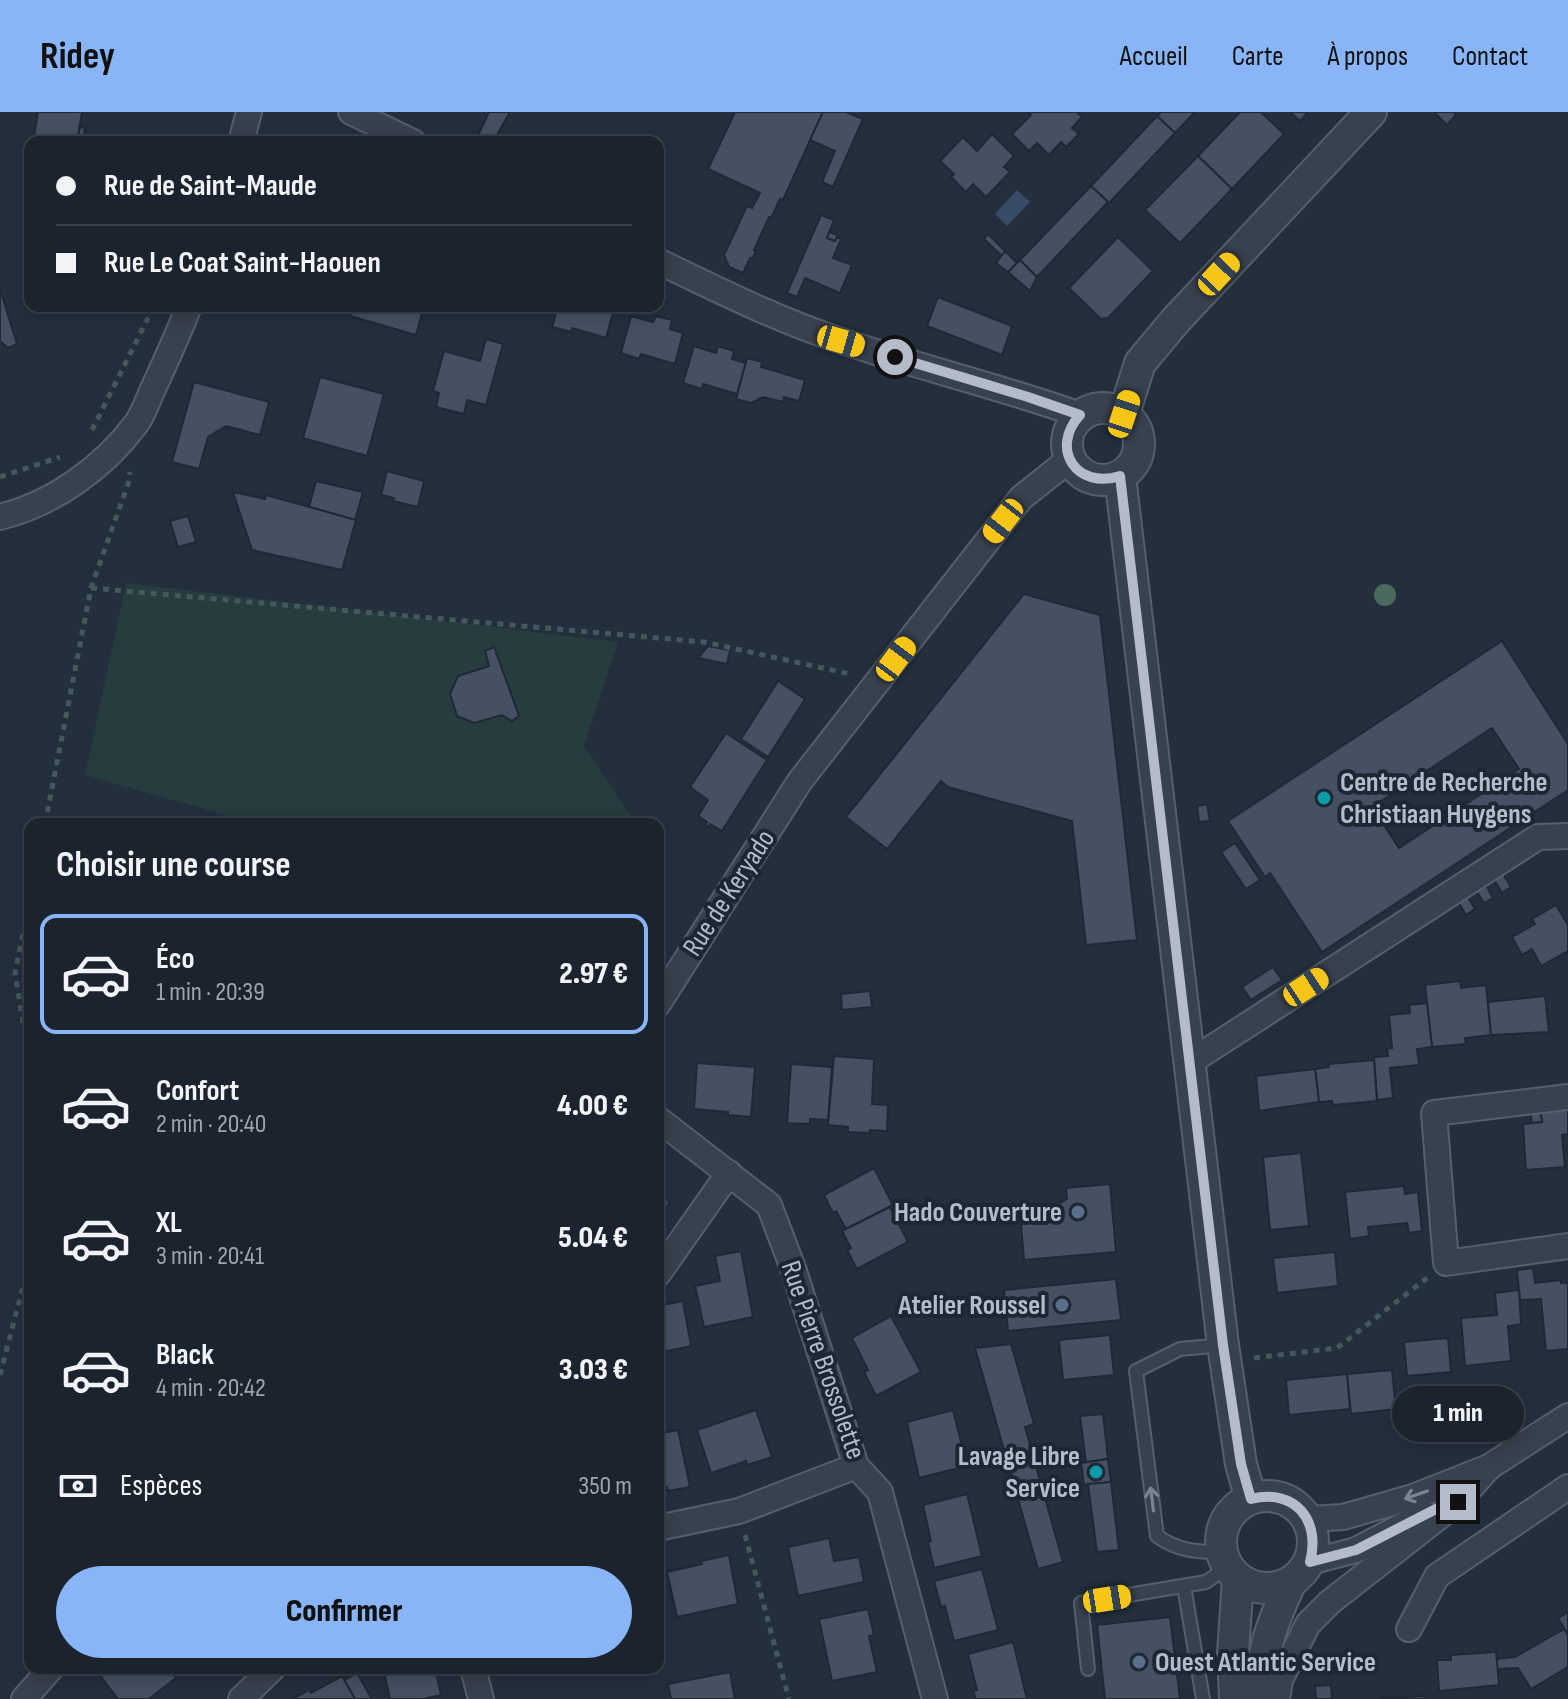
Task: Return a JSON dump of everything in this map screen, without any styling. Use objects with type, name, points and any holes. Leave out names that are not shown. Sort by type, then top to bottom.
[{"type":"street","points":[[243,136],[249,112]]},
{"type":"street","points":[[351,112],[401,136]]},
{"type":"street","points":[[1124,414],[1140,363],[1176,320],[1371,112]]},
{"type":"street","points":[[664,264],[752,306],[841,341],[1080,415]]},
{"type":"street","points":[[0,517],[21,512],[76,482],[102,462],[137,423],[187,312]]},
{"type":"street","points":[[1101,407],[1124,414],[1138,434],[1137,458],[1120,476],[1097,480],[1086,476],[1070,459],[1067,436],[1072,424],[1080,415],[1101,407]]},
{"type":"street","name":"Rue de Keryado","points":[[664,995],[800,781],[1021,498],[1070,459]]},
{"type":"street","points":[[1120,476],[1224,1354],[1241,1464],[1251,1499]]},
{"type":"street","points":[[1190,1062],[1538,837],[1568,836]]},
{"type":"street","points":[[1568,1097],[1434,1113],[1446,1263],[1568,1246]]},
{"type":"street","name":"Rue Pierre Brossolette","points":[[664,1124],[769,1205],[794,1271],[856,1466],[880,1492],[935,1699]]},
{"type":"street","points":[[664,1265],[729,1173]]},
{"type":"street","points":[[1308,1519],[1343,1517],[1413,1497],[1489,1467],[1568,1416]]},
{"type":"street","points":[[664,1527],[739,1511],[856,1466]]},
{"type":"street","points":[[1277,1699],[1280,1680],[1308,1624],[1330,1602],[1458,1502],[1489,1467]]},
{"type":"street","points":[[1409,1629],[1437,1576],[1568,1487]]},
{"type":"street","points":[[1277,1497],[1290,1501],[1308,1519],[1314,1548],[1268,1632],[1265,1652],[1238,1699],[1229,1566],[1221,1539],[1230,1514],[1251,1499],[1277,1497]]},
{"type":"street","points":[[1229,1566],[1263,1589],[1356,1550],[1436,1509],[1458,1502]]},
{"type":"street","points":[[24,1699],[46,1674]]},
{"type":"street","points":[[241,1699],[267,1674]]},
{"type":"street","points":[[475,1674],[481,1699]]},
{"type":"lane","points":[[1224,1354],[1180,1349],[1136,1371],[1157,1536],[1172,1547],[1229,1566]]},
{"type":"lane","points":[[1088,1669],[1081,1603],[1206,1582],[1229,1566]]},
{"type":"lane","points":[[1184,1586],[1203,1699]]},
{"type":"path","points":[[89,437],[151,312]]},
{"type":"path","points":[[46,818],[91,588],[128,484],[137,423]]},
{"type":"path","points":[[0,477],[69,454]]},
{"type":"path","points":[[91,588],[704,642],[825,667],[878,683]]},
{"type":"path","points":[[24,929],[15,973],[24,1028]]},
{"type":"path","points":[[1224,1354],[1337,1348],[1446,1263]]},
{"type":"path","points":[[0,1375],[24,1283]]},
{"type":"path","points":[[739,1511],[789,1699]]},
{"type":"green space","points":[[126,583],[618,642],[584,746],[632,818],[236,818],[85,775]]},
{"type":"water","points":[[1017,190],[1030,202],[1007,226],[995,214]]},
{"type":"building","points":[[38,112],[82,112],[78,136],[34,136]]},
{"type":"building","points":[[489,112],[510,112],[496,136],[478,136]]},
{"type":"building","points":[[735,112],[823,112],[783,200],[780,199],[769,217],[756,251],[743,273],[729,267],[724,255],[747,206],[752,208],[760,193],[708,169]]},
{"type":"building","points":[[823,112],[846,112],[863,119],[833,187],[822,182],[835,151],[810,140]]},
{"type":"building","points":[[1028,112],[1077,112],[1082,117],[1072,128],[1079,134],[1066,147],[1061,142],[1049,155],[1037,143],[1029,151],[1012,134],[1031,115]]},
{"type":"building","points":[[1161,112],[1195,112],[1175,133],[1157,116]]},
{"type":"building","points":[[1240,112],[1261,112],[1284,134],[1232,189],[1198,156]]},
{"type":"building","points":[[1290,112],[1308,112],[1300,121]]},
{"type":"building","points":[[1434,112],[1453,112],[1456,115],[1447,125]]},
{"type":"building","points":[[1157,116],[1175,133],[1109,203],[1091,186]]},
{"type":"building","points":[[80,127],[85,128],[84,136],[78,136]]},
{"type":"building","points":[[992,134],[1014,156],[1004,167],[1010,172],[986,197],[973,184],[966,192],[940,161],[963,137],[977,151]]},
{"type":"building","points":[[1198,156],[1232,189],[1180,243],[1145,210]]},
{"type":"building","points":[[1091,186],[1108,202],[1037,277],[1020,260]]},
{"type":"building","points":[[821,215],[834,220],[827,238],[835,241],[837,237],[841,239],[833,258],[852,265],[840,293],[805,278],[797,297],[787,293]]},
{"type":"building","points":[[829,232],[838,235],[835,241],[827,238]]},
{"type":"building","points":[[988,234],[1005,251],[1002,256],[984,239]]},
{"type":"building","points":[[1118,237],[1153,271],[1108,318],[1101,319],[1069,288]]},
{"type":"building","points":[[1005,251],[1017,263],[1008,272],[996,263]]},
{"type":"building","points":[[1020,260],[1037,277],[1030,291],[1008,272]]},
{"type":"building","points":[[0,289],[17,344],[8,348],[0,341]]},
{"type":"building","points":[[938,297],[1012,326],[1002,355],[927,326]]},
{"type":"building","points":[[351,312],[422,312],[416,335],[350,316]]},
{"type":"building","points":[[556,312],[613,312],[606,338],[572,328],[571,332],[552,327]]},
{"type":"building","points":[[631,316],[653,322],[656,316],[672,320],[670,329],[683,333],[675,364],[641,354],[639,359],[621,353]]},
{"type":"building","points":[[486,339],[503,344],[486,405],[467,400],[464,414],[436,407],[439,393],[433,391],[444,351],[480,361]]},
{"type":"building","points":[[694,346],[716,353],[718,346],[734,351],[732,359],[746,363],[737,394],[703,384],[702,389],[683,383]]},
{"type":"building","points":[[747,358],[762,362],[761,367],[805,380],[799,401],[784,397],[783,402],[763,397],[751,403],[736,399]]},
{"type":"building","points":[[320,377],[384,394],[367,456],[303,438]]},
{"type":"building","points":[[194,382],[269,402],[260,435],[226,426],[208,437],[199,469],[172,462]]},
{"type":"building","points":[[387,471],[424,481],[418,507],[381,495]]},
{"type":"building","points":[[316,481],[363,492],[355,520],[309,507]]},
{"type":"building","points":[[233,492],[265,499],[266,495],[356,520],[342,570],[252,550]]},
{"type":"building","points":[[188,516],[196,542],[178,547],[170,521]]},
{"type":"building","points":[[1024,594],[1100,615],[1137,940],[1086,945],[1072,821],[948,787],[941,781],[887,849],[846,817]]},
{"type":"building","name":"Centre de Recherche Christiaan Huygens","points":[[1502,641],[1568,744],[1568,790],[1322,952],[1270,873],[1265,877],[1228,821]],"holes":[[[1492,728],[1519,769],[1399,848],[1372,807]]]},
{"type":"building","points":[[708,646],[730,650],[727,664],[698,658]]},
{"type":"building","points":[[494,647],[519,716],[512,721],[502,715],[474,723],[457,716],[450,694],[458,676],[489,666],[485,651]]},
{"type":"building","points":[[778,681],[805,699],[768,757],[741,739]]},
{"type":"building","points":[[726,733],[767,760],[722,831],[710,824],[708,827],[705,825],[707,822],[698,816],[708,800],[690,787]]},
{"type":"building","points":[[1207,804],[1210,821],[1199,822],[1197,806]]},
{"type":"building","points":[[1235,843],[1260,880],[1246,889],[1221,852]]},
{"type":"building","points":[[1502,872],[1511,887],[1502,893],[1493,878]]},
{"type":"building","points":[[1485,883],[1493,898],[1484,903],[1475,889]]},
{"type":"building","points":[[1466,894],[1475,909],[1466,915],[1457,900]]},
{"type":"building","points":[[1556,905],[1568,925],[1568,951],[1541,966],[1532,949],[1522,955],[1512,937],[1535,924],[1532,919]]},
{"type":"building","points":[[1273,967],[1282,980],[1251,1000],[1242,987]]},
{"type":"building","points":[[1460,981],[1461,988],[1486,985],[1491,1035],[1465,1038],[1466,1044],[1432,1047],[1425,985]]},
{"type":"building","points":[[870,991],[872,1007],[842,1010],[841,994]]},
{"type":"building","points":[[1545,996],[1549,1032],[1491,1035],[1488,1002]]},
{"type":"building","points":[[1427,1003],[1432,1047],[1417,1049],[1419,1065],[1390,1068],[1393,1098],[1377,1100],[1374,1057],[1388,1056],[1387,1049],[1392,1048],[1389,1015],[1410,1013],[1409,1005]]},
{"type":"building","points":[[834,1056],[874,1059],[872,1104],[888,1105],[887,1131],[848,1132],[848,1127],[828,1125]]},
{"type":"building","points":[[1374,1060],[1377,1101],[1333,1105],[1332,1101],[1319,1102],[1315,1069],[1329,1067],[1329,1064]]},
{"type":"building","points":[[697,1063],[755,1067],[751,1117],[694,1109]]},
{"type":"building","points":[[791,1064],[832,1067],[828,1120],[810,1119],[810,1124],[787,1123]]},
{"type":"building","points":[[1315,1069],[1319,1102],[1259,1111],[1256,1076]]},
{"type":"building","points":[[1568,1106],[1568,1134],[1562,1135],[1565,1167],[1526,1170],[1523,1124],[1542,1122],[1540,1109]]},
{"type":"building","points":[[1540,1109],[1542,1122],[1532,1123],[1530,1110]]},
{"type":"building","points":[[1301,1153],[1309,1226],[1270,1230],[1263,1157]]},
{"type":"building","points":[[874,1168],[893,1205],[846,1229],[824,1195]]},
{"type":"building","name":"Hado Couverture","points":[[1110,1184],[1116,1252],[1024,1260],[1021,1225],[1067,1199],[1066,1188]]},
{"type":"building","points":[[1404,1186],[1405,1194],[1418,1192],[1422,1231],[1409,1233],[1407,1223],[1368,1227],[1369,1236],[1350,1239],[1345,1192]]},
{"type":"building","points":[[890,1207],[908,1242],[857,1269],[842,1231]]},
{"type":"building","points":[[741,1251],[753,1317],[704,1327],[695,1286],[720,1281],[715,1256]]},
{"type":"building","points":[[1335,1252],[1338,1286],[1277,1293],[1273,1258]]},
{"type":"building","points":[[1533,1268],[1535,1283],[1561,1280],[1561,1283],[1568,1283],[1568,1349],[1546,1351],[1541,1299],[1520,1300],[1517,1270]]},
{"type":"building","name":"Atelier Roussel","points":[[1116,1279],[1121,1320],[1008,1331],[1004,1290]]},
{"type":"building","points":[[1519,1290],[1521,1324],[1508,1326],[1511,1361],[1465,1366],[1461,1318],[1497,1315],[1495,1293]]},
{"type":"building","points":[[683,1301],[691,1346],[664,1352],[664,1305]]},
{"type":"building","points":[[891,1316],[921,1372],[876,1396],[864,1372],[868,1370],[852,1338]]},
{"type":"building","points":[[1110,1335],[1114,1375],[1063,1380],[1059,1340]]},
{"type":"building","points":[[1448,1338],[1451,1372],[1407,1376],[1404,1342]]},
{"type":"building","points":[[1011,1344],[1034,1424],[1025,1427],[1063,1562],[1038,1569],[975,1348]]},
{"type":"building","points":[[1392,1370],[1396,1409],[1351,1414],[1347,1374]]},
{"type":"building","points":[[1347,1374],[1350,1409],[1289,1415],[1286,1380]]},
{"type":"building","points":[[756,1410],[772,1457],[747,1465],[746,1461],[711,1473],[697,1430]]},
{"type":"building","points":[[953,1410],[967,1466],[919,1478],[907,1422]]},
{"type":"building","points":[[1103,1414],[1108,1459],[1086,1462],[1080,1416]]},
{"type":"building","points":[[678,1430],[690,1487],[668,1491],[664,1487],[664,1433]]},
{"type":"building","name":"Lavage Libre Service","points":[[1108,1459],[1111,1482],[1084,1485],[1081,1463]]},
{"type":"building","points":[[1111,1482],[1119,1550],[1097,1552],[1088,1484]]},
{"type":"building","points":[[967,1494],[982,1556],[934,1568],[923,1505]]},
{"type":"building","points":[[829,1538],[834,1561],[859,1557],[864,1582],[798,1596],[788,1547]]},
{"type":"building","points":[[729,1555],[738,1604],[677,1617],[667,1572]]},
{"type":"building","points":[[982,1569],[998,1630],[954,1641],[945,1606],[941,1607],[934,1581]]},
{"type":"building","points":[[868,1609],[874,1635],[869,1636],[877,1672],[832,1681],[819,1619]]},
{"type":"building","points":[[1568,1612],[1568,1635],[1558,1618]]},
{"type":"building","name":"Ouest Atlantic Service","points":[[1170,1617],[1180,1699],[1105,1699],[1097,1625]]},
{"type":"building","points":[[1564,1629],[1568,1635],[1568,1667],[1531,1689],[1518,1668],[1497,1669],[1496,1659],[1515,1657]]},
{"type":"building","points":[[1013,1642],[1027,1699],[976,1699],[973,1691],[977,1690],[968,1654]]},
{"type":"building","points":[[1496,1652],[1499,1685],[1439,1691],[1437,1660],[1451,1660],[1451,1655]]},
{"type":"building","points":[[730,1672],[735,1699],[671,1699],[668,1684]]},
{"type":"building","points":[[105,1674],[173,1674],[176,1678],[149,1699],[118,1699],[101,1677]]},
{"type":"building","points":[[358,1674],[372,1699],[355,1699],[344,1680]]},
{"type":"building","points":[[384,1674],[436,1674],[441,1695],[423,1699],[390,1699]]},
{"type":"building","points":[[342,1676],[355,1699],[292,1699],[309,1690],[311,1693]]},
{"type":"building","points":[[1331,1685],[1332,1699],[1316,1699],[1315,1686]]},
{"type":"building","points":[[1426,1696],[1426,1699],[1380,1699],[1380,1698]]},
{"type":"place","name":"Centre de Recherche Christiaan Huygens","points":[[1324,798]]},
{"type":"place","name":"Hado Couverture","points":[[1078,1212]]},
{"type":"place","name":"Atelier Roussel","points":[[1062,1305]]},
{"type":"place","name":"Lavage Libre Service","points":[[1096,1472]]},
{"type":"place","name":"Ouest Atlantic Service","points":[[1139,1662]]},
{"type":"route","points":[[895,357],[1080,415],[1067,436],[1070,459],[1077,469],[1097,480],[1120,476],[1223,1345],[1241,1464],[1251,1499],[1277,1497],[1290,1501],[1300,1509],[1313,1533],[1314,1548],[1310,1562],[1356,1550],[1436,1509],[1458,1502]]}]
